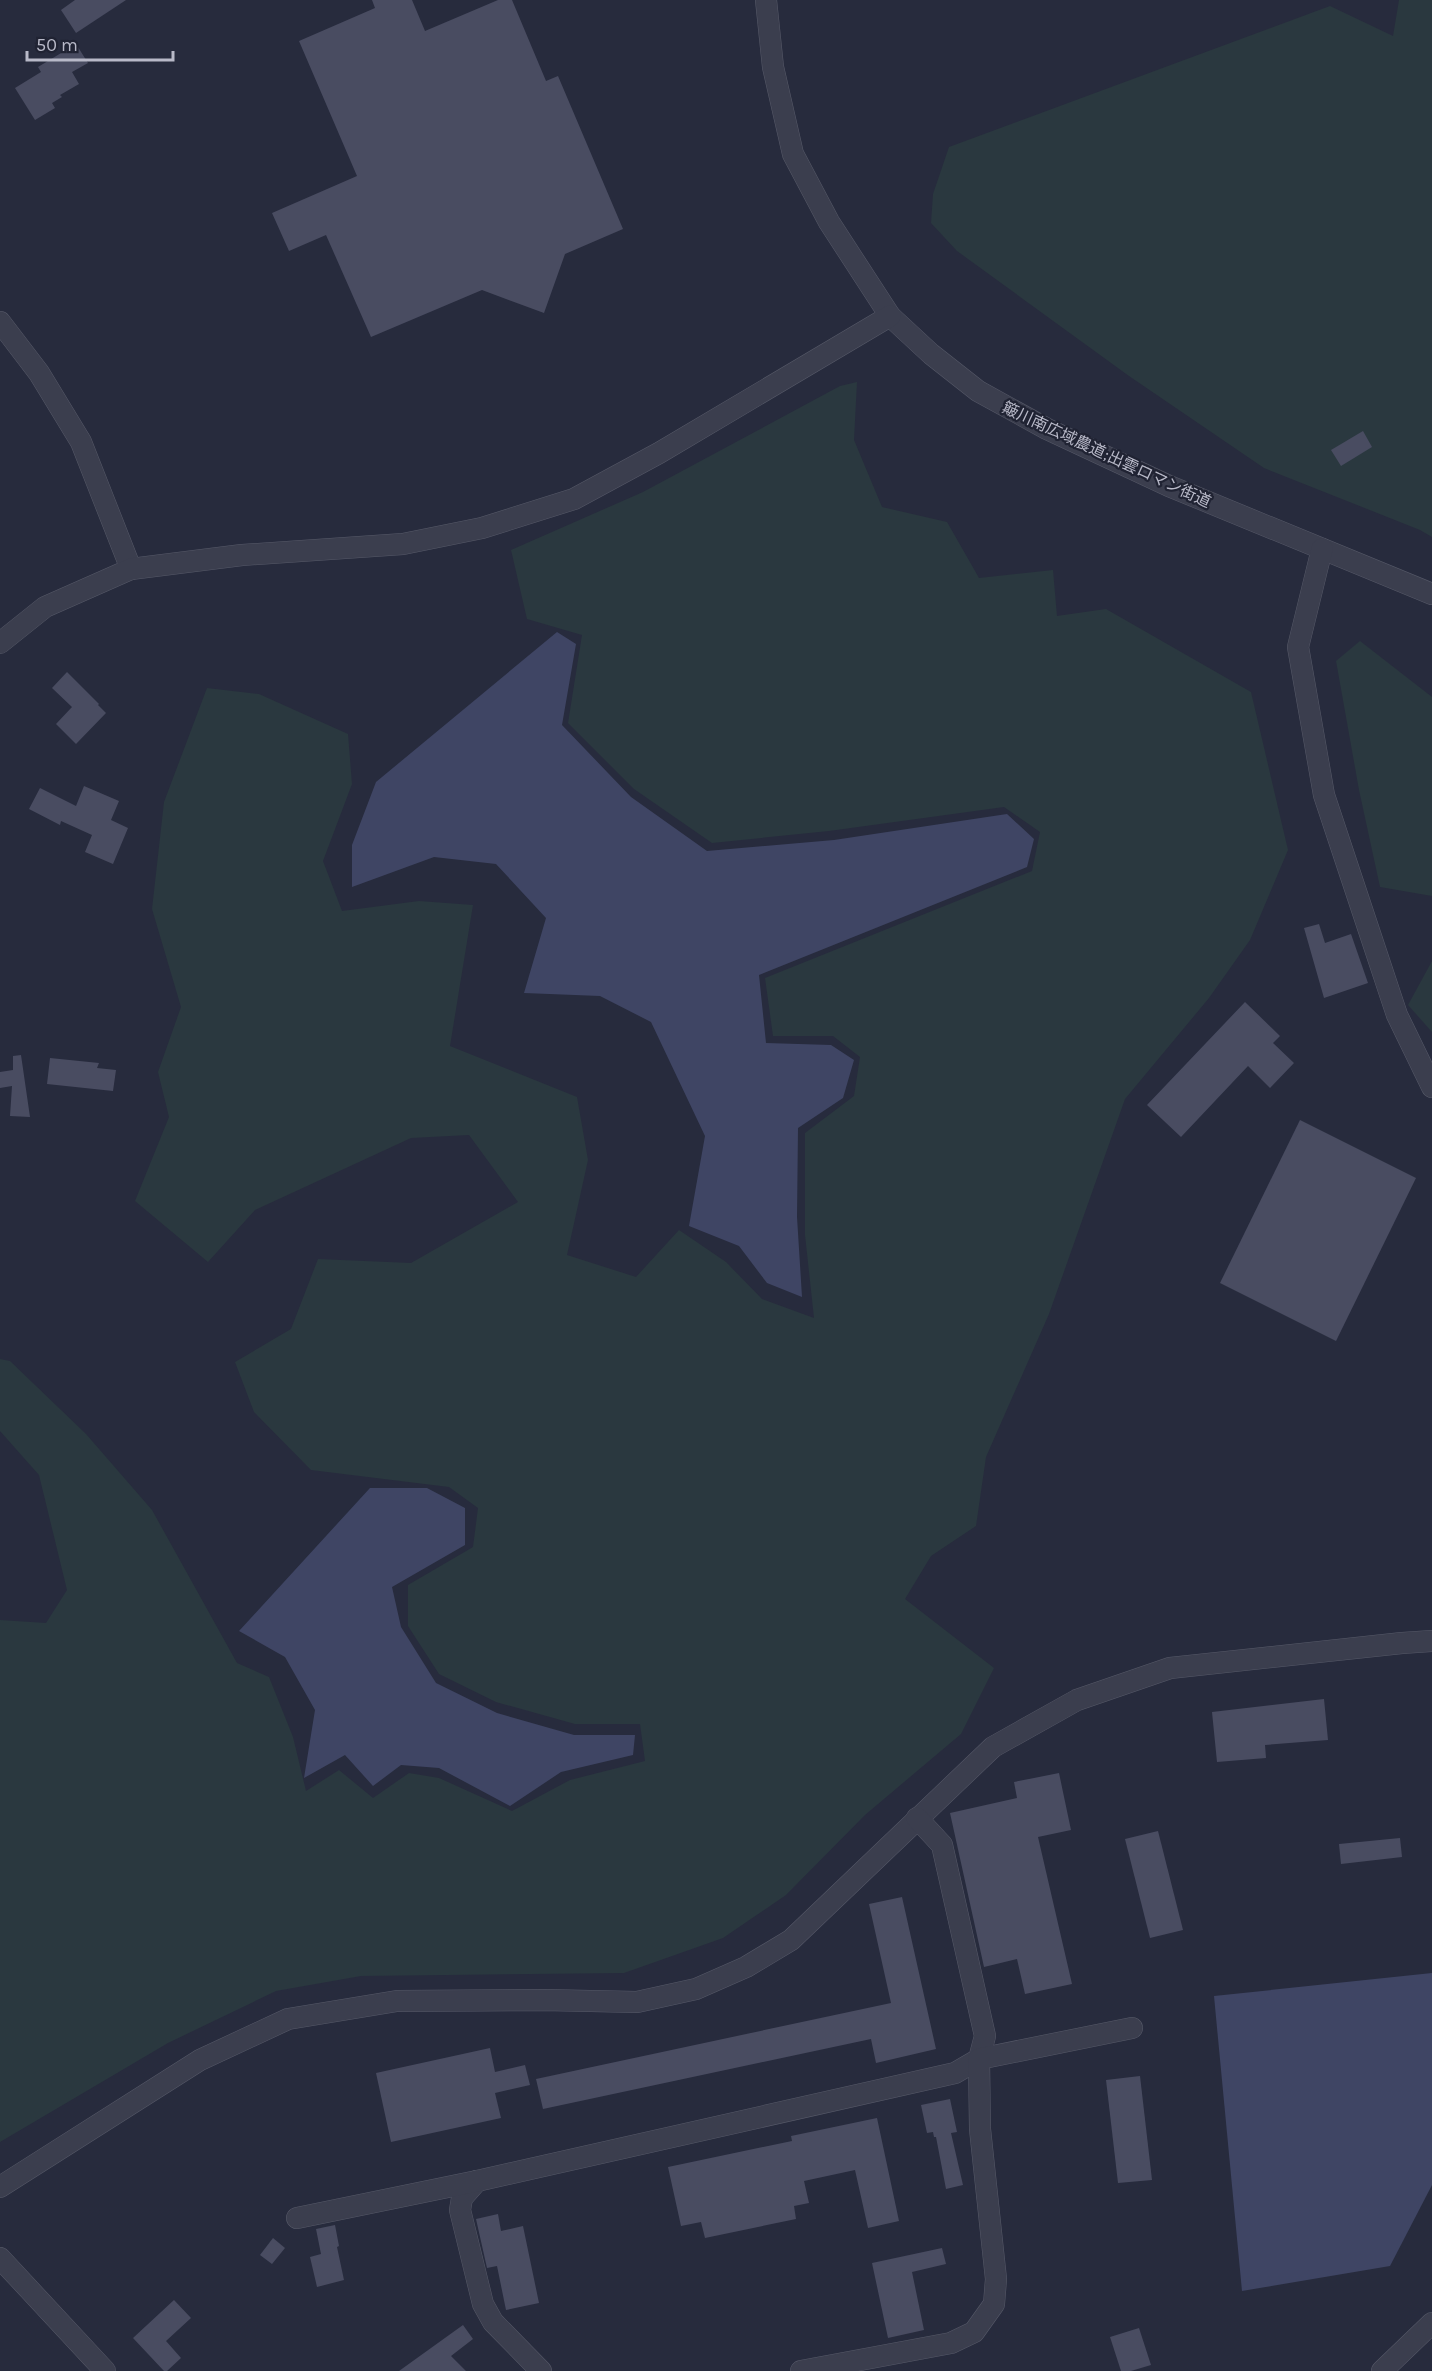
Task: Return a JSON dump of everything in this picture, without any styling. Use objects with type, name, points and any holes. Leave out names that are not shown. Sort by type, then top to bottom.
[{"type":"street","name":"簸川南広域農道;出雲ロマン街道","points":[[766,0],[773,67],[793,154],[828,222],[890,316],[931,354],[978,391],[1037,424],[1169,486],[1432,594]]},
{"type":"street","points":[[0,643],[45,607],[131,569],[242,555],[403,544],[482,528],[574,499],[659,453],[890,316]]},
{"type":"street","points":[[0,322],[39,373],[81,442],[131,569]]},
{"type":"street","points":[[1322,549],[1298,647],[1324,795],[1397,1015],[1432,1087]]},
{"type":"street","points":[[0,2187],[200,2060],[288,2019],[397,2001],[637,2002],[696,1989],[746,1967],[791,1940],[993,1747],[1087,1696],[1170,1668],[1402,1642],[1432,1641]]},
{"type":"street","points":[[801,2371],[951,2343],[974,2332],[994,2304],[996,2280],[980,2129],[979,2059],[985,2036],[942,1845],[917,1818]]},
{"type":"street","points":[[297,2218],[477,2181],[955,2073],[979,2059],[1132,2028]]},
{"type":"street","points":[[477,2181],[462,2198],[460,2210],[483,2304],[493,2322],[542,2371]]},
{"type":"street","points":[[0,2258],[105,2371]]},
{"type":"street","points":[[1382,2371],[1432,2323]]},
{"type":"shaded area","points":[[1399,0],[1432,0],[1432,537],[1420,530],[1264,468],[1129,376],[957,251],[931,223],[933,194],[949,147],[1330,6],[1393,36]]},
{"type":"shaded area","points":[[857,382],[854,440],[882,507],[947,522],[979,578],[1053,570],[1057,616],[1106,609],[1251,692],[1288,850],[1250,940],[1209,998],[1125,1099],[1049,1314],[986,1457],[976,1526],[931,1556],[905,1599],[994,1668],[961,1734],[865,1815],[786,1895],[723,1938],[624,1973],[361,1976],[276,1991],[168,2043],[0,2142],[0,1620],[46,1623],[67,1590],[39,1475],[0,1431],[0,1359],[10,1361],[86,1434],[152,1510],[237,1663],[269,1677],[293,1737],[306,1791],[339,1770],[373,1798],[409,1773],[439,1778],[512,1811],[570,1780],[645,1761],[640,1724],[575,1724],[496,1702],[439,1674],[408,1626],[408,1585],[473,1547],[478,1508],[449,1487],[311,1470],[254,1412],[235,1362],[291,1329],[318,1259],[411,1263],[518,1202],[469,1135],[411,1138],[255,1210],[208,1262],[135,1201],[169,1117],[158,1072],[181,1007],[152,909],[164,802],[207,688],[259,694],[348,734],[352,784],[323,861],[342,911],[419,901],[473,905],[450,1046],[577,1097],[588,1160],[567,1255],[636,1277],[679,1230],[726,1262],[762,1299],[814,1318],[805,1235],[805,1133],[854,1096],[860,1057],[833,1036],[773,1036],[765,978],[1032,871],[1040,832],[1004,807],[829,831],[712,843],[634,789],[568,723],[582,635],[527,619],[511,550],[643,492],[840,386]]},
{"type":"shaded area","points":[[1360,641],[1432,697],[1432,896],[1380,887],[1359,790],[1336,661]]},
{"type":"shaded area","points":[[1432,961],[1432,1032],[1408,1005]]},
{"type":"water","points":[[557,632],[576,644],[562,725],[631,797],[707,851],[834,840],[1007,814],[1034,839],[1027,867],[759,975],[766,1043],[831,1045],[854,1060],[843,1098],[798,1128],[797,1217],[802,1297],[767,1283],[739,1246],[689,1226],[705,1136],[651,1022],[600,996],[524,993],[546,918],[496,864],[434,857],[352,887],[352,845],[376,782]]},
{"type":"water","points":[[370,1488],[427,1488],[465,1508],[465,1545],[392,1587],[401,1627],[436,1683],[497,1713],[574,1735],[635,1735],[633,1755],[561,1772],[510,1806],[439,1768],[401,1765],[373,1786],[345,1755],[304,1778],[315,1710],[285,1657],[239,1631]]},
{"type":"water","points":[[1432,1973],[1432,2185],[1390,2266],[1242,2291],[1214,1996]]},
{"type":"building","points":[[75,0],[126,0],[76,33],[61,10]]},
{"type":"building","points":[[372,0],[412,0],[425,31],[498,0],[512,0],[546,81],[558,76],[623,229],[565,254],[544,313],[482,290],[371,337],[326,235],[289,251],[272,213],[357,176],[299,41],[375,8]]},
{"type":"building","points":[[76,44],[88,63],[72,72],[79,84],[60,95],[62,97],[52,103],[55,108],[35,120],[15,88],[41,72],[38,67]]},
{"type":"building","points":[[1363,431],[1372,447],[1341,466],[1331,450]]},
{"type":"building","points":[[67,672],[106,713],[76,744],[56,724],[72,707],[52,688]]},
{"type":"building","points":[[84,786],[119,801],[111,820],[128,828],[113,864],[85,852],[92,835],[61,821],[60,825],[29,809],[40,788],[76,806]]},
{"type":"building","points":[[1319,924],[1325,943],[1351,934],[1368,983],[1324,998],[1304,928]]},
{"type":"building","points":[[1245,1002],[1280,1036],[1273,1043],[1294,1063],[1270,1088],[1248,1066],[1181,1137],[1147,1105]]},
{"type":"building","points":[[21,1055],[30,1117],[10,1116],[12,1086],[0,1088],[0,1072],[13,1070],[13,1056]]},
{"type":"building","points":[[50,1058],[99,1063],[97,1068],[116,1070],[113,1091],[47,1084]]},
{"type":"building","points":[[1300,1120],[1416,1178],[1336,1341],[1220,1283]]},
{"type":"building","points":[[1324,1699],[1328,1740],[1265,1745],[1266,1758],[1217,1762],[1212,1712]]},
{"type":"building","points":[[1059,1773],[1071,1830],[1038,1837],[1072,1984],[1025,1994],[1017,1959],[984,1967],[950,1813],[1017,1798],[1014,1782]]},
{"type":"building","points":[[1158,1831],[1183,1930],[1150,1938],[1125,1839]]},
{"type":"building","points":[[1400,1838],[1402,1857],[1341,1864],[1339,1844]]},
{"type":"building","points":[[902,1897],[936,2049],[876,2063],[871,2039],[543,2109],[536,2079],[891,2003],[869,1904]]},
{"type":"building","points":[[490,2048],[495,2072],[525,2065],[530,2085],[495,2093],[501,2118],[391,2142],[376,2073]]},
{"type":"building","points":[[1140,2076],[1152,2180],[1118,2183],[1106,2080]]},
{"type":"building","points":[[950,2099],[957,2132],[951,2133],[963,2185],[946,2189],[936,2137],[933,2132],[927,2133],[921,2105]]},
{"type":"building","points":[[877,2118],[899,2221],[868,2228],[855,2170],[804,2181],[809,2203],[794,2206],[796,2219],[705,2238],[701,2222],[681,2226],[668,2167],[792,2141],[791,2136]]},
{"type":"building","points":[[498,2214],[501,2231],[523,2226],[539,2303],[506,2310],[497,2266],[487,2268],[476,2219]]},
{"type":"building","points":[[335,2225],[344,2280],[317,2287],[310,2257],[321,2254],[316,2229]]},
{"type":"building","points":[[273,2238],[285,2248],[272,2264],[260,2255]]},
{"type":"building","points":[[942,2248],[946,2264],[912,2272],[924,2330],[888,2338],[872,2263]]},
{"type":"building","points":[[174,2300],[191,2318],[166,2341],[181,2358],[167,2371],[164,2371],[133,2338]]},
{"type":"building","points":[[463,2325],[473,2339],[451,2356],[466,2371],[399,2371]]},
{"type":"building","points":[[1139,2328],[1151,2365],[1131,2371],[1121,2371],[1110,2337]]}]
